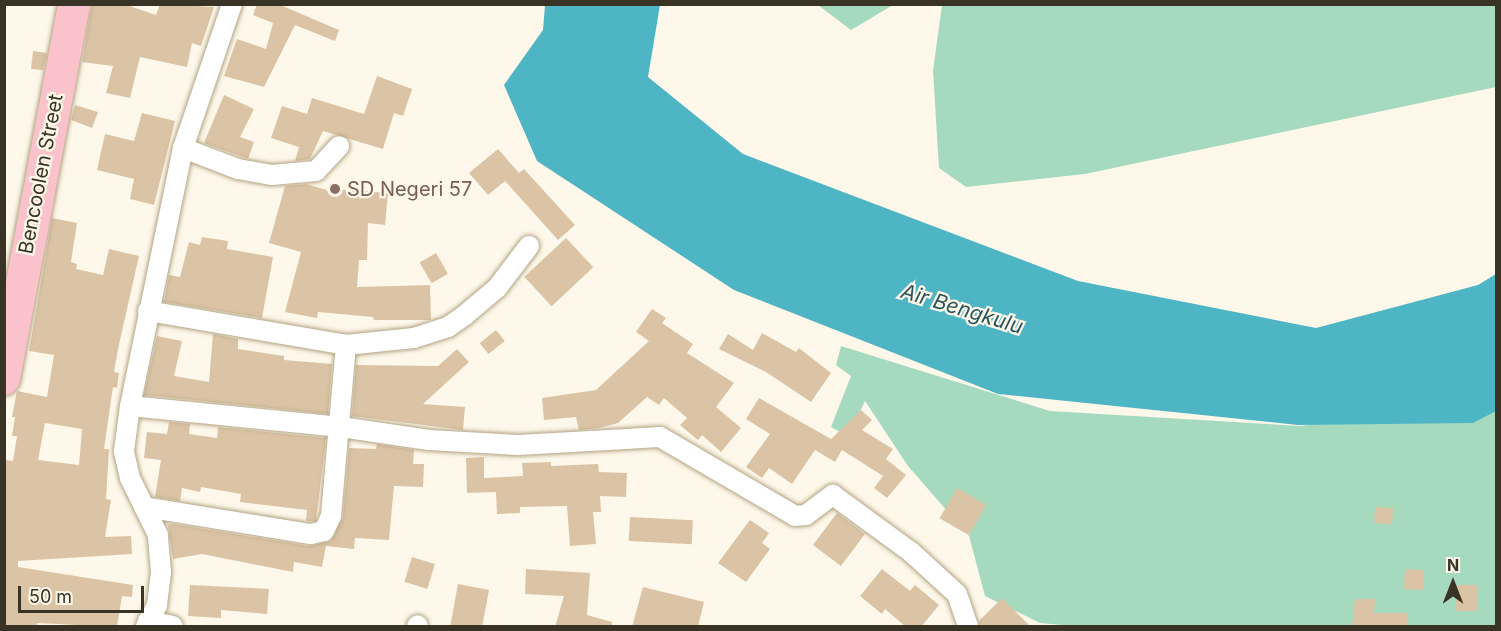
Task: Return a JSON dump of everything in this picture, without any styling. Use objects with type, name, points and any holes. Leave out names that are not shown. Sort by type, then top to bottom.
[{"type":"main road","name":"Bencoolen Street","points":[[4,379],[74,4]]},
{"type":"street","points":[[173,627],[147,624],[157,605],[161,572],[158,535],[130,478],[124,451],[148,311],[183,148],[232,4]]},
{"type":"street","points":[[183,148],[238,169],[272,175],[316,171],[339,146]]},
{"type":"street","points":[[148,311],[346,345],[414,338],[448,327],[497,288],[529,246]]},
{"type":"street","points":[[144,507],[320,533],[331,516],[341,427],[346,345]]},
{"type":"street","points":[[130,406],[341,427],[429,440],[518,445],[660,437],[795,516],[806,515],[833,495],[911,552],[957,594],[968,627]]},
{"type":"green space","points":[[818,5],[893,5],[851,30]]},
{"type":"green space","points":[[942,5],[1496,5],[1496,87],[1085,174],[966,187],[939,168],[933,71]]},
{"type":"green space","points":[[841,346],[1050,411],[1301,426],[1496,392],[1496,626],[1074,626],[1040,623],[985,596],[969,536],[908,466],[865,401],[855,422],[840,432],[831,427],[851,376],[836,365]]},
{"type":"water","name":"Air Bengkulu","points":[[545,5],[660,5],[648,77],[743,154],[1078,281],[1316,328],[1478,285],[1496,274],[1496,411],[1473,423],[1298,425],[998,394],[734,290],[537,161],[504,85],[543,30]]},
{"type":"building","points":[[92,4],[124,4],[156,15],[160,4],[214,7],[201,46],[192,43],[187,67],[140,57],[130,98],[106,93],[113,66],[82,62]]},
{"type":"building","points":[[257,4],[278,4],[339,30],[335,41],[295,25],[264,87],[224,76],[237,39],[266,49],[273,23],[253,15]]},
{"type":"building","points":[[33,51],[47,53],[43,70],[31,69]]},
{"type":"building","points":[[377,76],[412,89],[403,116],[394,113],[383,149],[323,131],[310,159],[295,161],[299,147],[271,138],[282,106],[307,114],[312,98],[364,114]]},
{"type":"building","points":[[224,95],[254,109],[240,137],[254,142],[248,159],[204,143]]},
{"type":"building","points":[[75,105],[98,112],[92,128],[71,120]]},
{"type":"building","points":[[142,113],[175,121],[154,205],[130,199],[134,179],[97,170],[105,134],[134,141]]},
{"type":"building","points":[[498,149],[519,173],[524,169],[575,225],[558,240],[505,181],[488,195],[469,173]]},
{"type":"building","points":[[306,184],[337,193],[337,189],[388,193],[385,225],[368,223],[367,260],[359,260],[357,287],[430,285],[431,320],[374,320],[373,317],[318,312],[317,318],[285,312],[301,252],[269,243],[285,186]]},
{"type":"building","points":[[52,218],[77,223],[71,262],[77,264],[76,269],[103,275],[109,249],[139,256],[118,349],[114,372],[119,373],[117,388],[113,387],[104,449],[109,449],[106,499],[111,500],[105,537],[131,536],[132,554],[18,561],[18,567],[133,585],[132,597],[122,596],[117,627],[37,623],[37,627],[4,627],[6,460],[13,461],[17,436],[12,436],[15,417],[12,417],[17,391],[47,397],[54,355],[29,351]],"holes":[[[45,423],[82,429],[79,465],[38,460]]]},
{"type":"building","points":[[202,237],[228,241],[227,249],[273,257],[262,318],[164,302],[169,275],[180,277],[189,242],[200,245]]},
{"type":"building","points":[[566,238],[593,267],[552,306],[524,277]]},
{"type":"building","points":[[436,253],[448,274],[432,283],[420,262]]},
{"type":"building","points":[[652,309],[666,318],[662,323],[693,344],[687,353],[734,383],[716,407],[741,428],[721,452],[702,435],[698,440],[680,425],[687,418],[664,398],[659,405],[647,397],[618,423],[599,428],[579,430],[576,417],[544,420],[542,398],[596,390],[649,341],[636,332]]},
{"type":"building","points":[[496,330],[505,341],[488,354],[480,343]]},
{"type":"building","points":[[762,333],[796,352],[799,348],[831,373],[811,402],[766,372],[719,349],[728,334],[753,350]]},
{"type":"building","points":[[213,334],[238,339],[238,349],[284,356],[284,360],[332,364],[328,414],[144,395],[157,336],[182,341],[174,376],[209,382]]},
{"type":"building","points":[[457,349],[469,362],[423,404],[465,407],[463,430],[352,416],[356,365],[438,366]]},
{"type":"building","points":[[759,398],[831,439],[861,410],[872,420],[862,430],[893,449],[886,459],[906,475],[887,498],[874,488],[883,476],[842,450],[835,462],[815,450],[792,484],[769,468],[762,478],[746,467],[770,434],[746,419]]},
{"type":"building","points":[[169,422],[190,424],[189,434],[217,438],[218,427],[326,438],[316,521],[306,521],[307,510],[240,502],[241,494],[201,487],[200,492],[182,488],[180,501],[155,497],[161,460],[144,458],[147,432],[167,434]]},
{"type":"building","points":[[377,444],[414,450],[413,464],[424,464],[423,487],[394,486],[389,540],[355,538],[354,549],[326,546],[322,567],[294,562],[293,572],[202,554],[173,559],[168,525],[173,524],[309,546],[331,541],[343,517],[349,448],[376,449]]},
{"type":"building","points":[[484,457],[484,478],[523,476],[522,463],[551,462],[551,466],[598,464],[599,472],[627,473],[626,497],[600,496],[601,512],[593,512],[596,544],[570,546],[567,506],[520,507],[520,513],[497,514],[496,492],[467,493],[466,458]]},
{"type":"building","points":[[957,488],[986,505],[969,535],[940,518]]},
{"type":"building","points":[[1375,507],[1393,508],[1392,524],[1374,523]]},
{"type":"building","points":[[837,513],[865,534],[841,566],[813,545]]},
{"type":"building","points":[[630,517],[693,520],[692,544],[629,541]]},
{"type":"building","points":[[750,520],[769,533],[762,543],[770,549],[746,582],[718,563]]},
{"type":"building","points":[[412,557],[435,564],[427,589],[404,582]]},
{"type":"building","points":[[526,569],[590,573],[587,615],[612,622],[612,627],[555,627],[564,596],[525,594]]},
{"type":"building","points":[[882,569],[910,591],[915,585],[939,605],[921,627],[906,627],[885,609],[882,614],[860,596]]},
{"type":"building","points":[[1405,569],[1424,570],[1423,590],[1404,589]]},
{"type":"building","points":[[458,584],[489,590],[482,627],[450,627]]},
{"type":"building","points":[[190,585],[269,589],[267,614],[221,610],[221,618],[188,616]]},
{"type":"building","points":[[1455,585],[1477,585],[1477,611],[1455,611]]},
{"type":"building","points":[[643,587],[704,602],[698,627],[632,627]]},
{"type":"building","points":[[1002,598],[1031,627],[980,627],[979,621]]},
{"type":"building","points":[[1355,599],[1375,599],[1374,613],[1407,613],[1407,627],[1352,627]]},
{"type":"place","name":"SD Negeri 57","points":[[335,189]]}]
